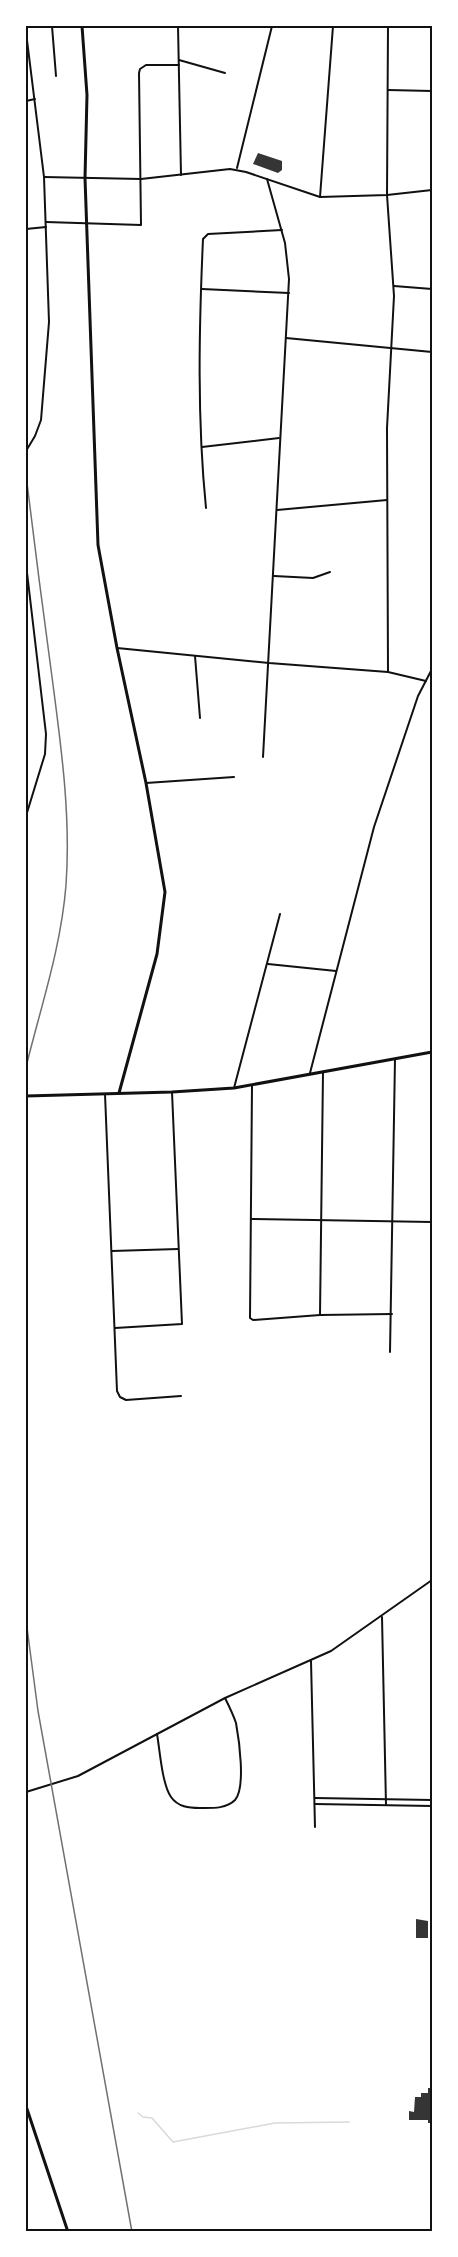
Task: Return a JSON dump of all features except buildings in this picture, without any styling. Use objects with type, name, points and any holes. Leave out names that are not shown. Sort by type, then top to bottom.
[{"type":"street","points":[[52,26],[56,76]]},
{"type":"street","points":[[82,26],[87,95],[87,223],[98,545],[146,783],[165,892],[157,954],[119,1093]]},
{"type":"street","points":[[178,26],[181,174]]},
{"type":"street","points":[[237,169],[272,26]]},
{"type":"street","points":[[320,197],[333,26]]},
{"type":"street","points":[[388,26],[387,195],[394,286],[387,428],[388,672]]},
{"type":"street","points":[[26,32],[44,177],[48,344],[41,420],[26,451]]},
{"type":"street","points":[[179,60],[225,73]]},
{"type":"street","points":[[46,222],[141,225],[140,69],[147,65],[179,65]]},
{"type":"street","points":[[388,90],[432,91]]},
{"type":"street","points":[[26,101],[35,99]]},
{"type":"street","points":[[44,177],[141,178],[237,169],[320,197],[387,195],[432,190]]},
{"type":"street","points":[[264,757],[289,293],[287,255],[267,179]]},
{"type":"street","points":[[26,229],[46,227]]},
{"type":"street","points":[[206,508],[201,458],[201,289],[204,236],[282,230]]},
{"type":"street","points":[[394,286],[432,289]]},
{"type":"street","points":[[201,289],[289,293]]},
{"type":"street","points":[[286,338],[432,352]]},
{"type":"street","points":[[202,447],[280,438]]},
{"type":"street","points":[[277,510],[387,500]]},
{"type":"street","points":[[26,564],[46,734],[45,754],[26,816]]},
{"type":"street","points":[[274,576],[313,578],[330,572]]},
{"type":"street","points":[[117,648],[388,672],[426,681]]},
{"type":"street","points":[[195,656],[200,717]]},
{"type":"street","points":[[310,1074],[374,827],[415,703],[432,669]]},
{"type":"street","points":[[146,783],[234,777]]},
{"type":"street","points":[[234,1088],[280,914]]},
{"type":"street","points":[[267,964],[336,971]]},
{"type":"street","points":[[27,1096],[234,1088],[432,1052]]},
{"type":"street","points":[[390,1352],[394,1059]]},
{"type":"street","points":[[320,1315],[323,1072]]},
{"type":"street","points":[[252,1085],[250,1318],[254,1320],[320,1315],[392,1314]]},
{"type":"street","points":[[116,1329],[182,1324],[172,1092]]},
{"type":"street","points":[[105,1094],[117,1391],[120,1397],[126,1400],[181,1396]]},
{"type":"street","points":[[250,1220],[432,1222]]},
{"type":"street","points":[[112,1251],[178,1249]]},
{"type":"street","points":[[26,1792],[78,1776],[225,1698],[332,1651],[432,1580]]},
{"type":"street","points":[[382,1617],[386,1805]]},
{"type":"street","points":[[311,1661],[315,1827]]},
{"type":"street","points":[[157,1734],[167,1787],[176,1803],[192,1808],[227,1806],[235,1800],[241,1790],[241,1780],[236,1725],[225,1698]]},
{"type":"street","points":[[314,1798],[432,1800]]},
{"type":"street","points":[[338,1799],[339,1804]]},
{"type":"street","points":[[315,1804],[432,1806]]},
{"type":"street","points":[[26,2106],[68,2232]]},
{"type":"waterway","points":[[138,2113],[143,2117],[152,2118],[173,2142],[275,2123],[349,2122]]},
{"type":"railway","points":[[26,475],[62,755],[67,833],[66,885],[60,931],[26,1067]]},
{"type":"railway","points":[[26,1620],[38,1711],[132,2232]]}]
